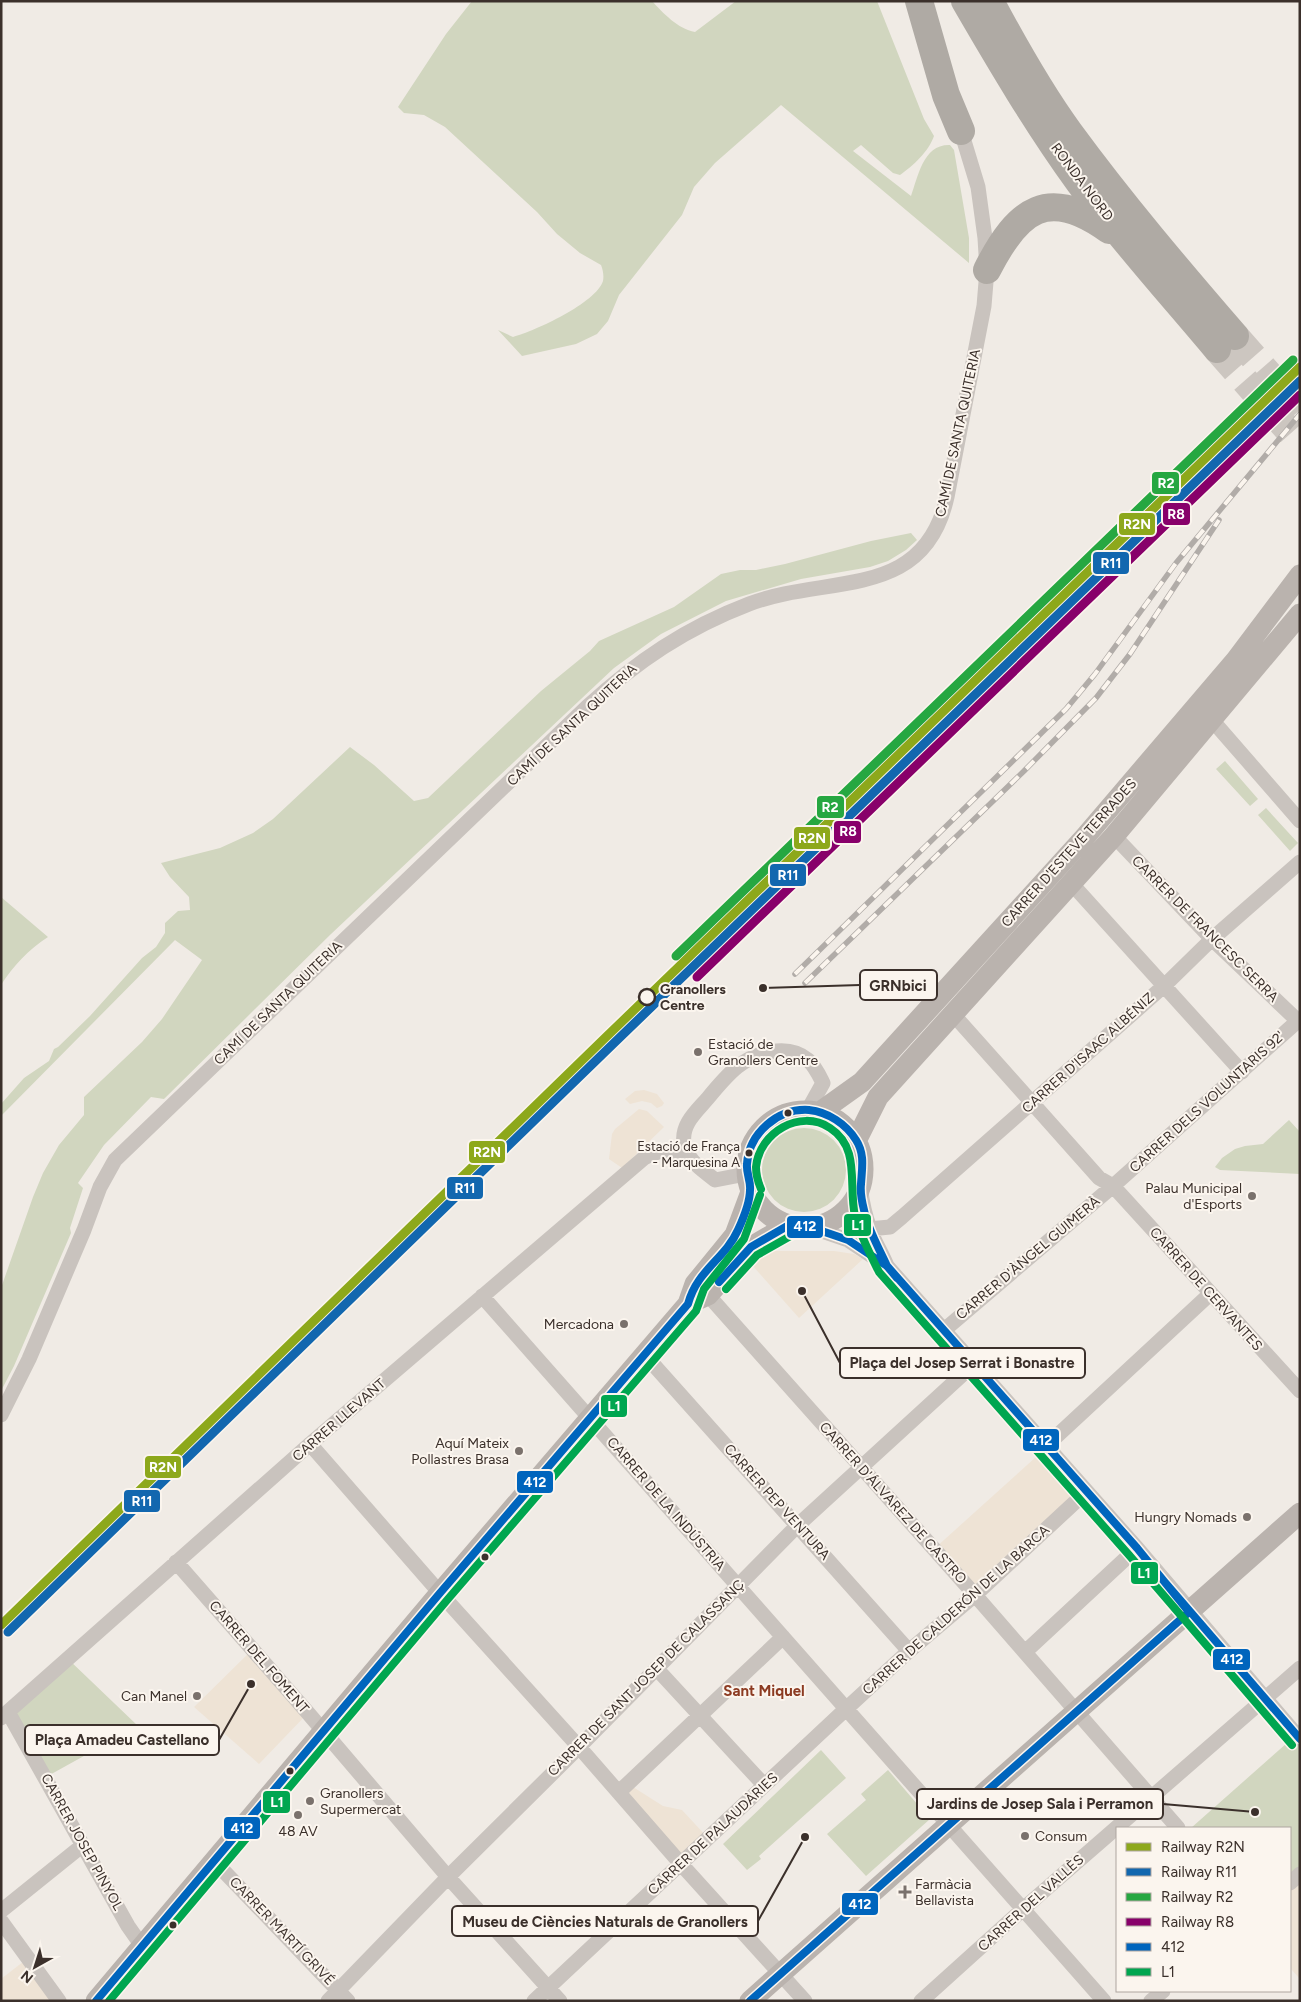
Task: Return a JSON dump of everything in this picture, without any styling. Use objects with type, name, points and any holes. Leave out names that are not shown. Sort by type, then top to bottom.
[{"type":"highway","points":[[919,1],[946,95],[961,131]]},
{"type":"highway","name":"RONDA NORD","points":[[965,1],[1025,103],[1080,182],[1128,243],[1226,343],[1129,210],[1068,131],[1016,49],[990,1]]},
{"type":"highway","points":[[987,270],[1000,245],[1019,221],[1032,212],[1042,209],[1056,207],[1074,209],[1091,217],[1128,243]]},
{"type":"street","name":"CAMÍ DE SANTA QUITERIA","points":[[1,1415],[29,1359],[109,1169],[121,1152],[227,1053],[587,707],[633,667],[681,635],[750,604],[802,589],[868,580],[888,574],[905,565],[934,535],[944,513],[984,306],[987,270],[978,187],[961,131]]},
{"type":"street","name":"CARRER D'ESTEVE TERRADES","points":[[814,1111],[862,1082],[1084,838],[1236,660],[1300,575]]},
{"type":"street","name":"CARRER D'ESTEVE TERRADES","points":[[856,1141],[878,1097],[1114,836],[1300,614]]},
{"type":"street","points":[[1212,720],[1300,821]]},
{"type":"street","name":"CARRER DE FRANCESC SERRA","points":[[1114,836],[1212,939],[1299,1020]]},
{"type":"street","name":"CARRER D'ISAAC ALBÉNIZ","points":[[869,1228],[890,1227],[1165,985],[1212,939],[1300,862]]},
{"type":"street","points":[[1071,883],[1242,1072]]},
{"type":"street","name":"CARRER DE CERVANTES","points":[[952,1013],[1099,1178],[1113,1186],[1300,1391]]},
{"type":"street","name":"CARRER DELS VOLUNTARIS 92'","points":[[1113,1186],[1299,1020]]},
{"type":"street","points":[[690,1158],[686,1152],[683,1137],[683,1132],[688,1122],[726,1078],[743,1063],[756,1056],[768,1052],[781,1051],[796,1053],[809,1061],[822,1083],[814,1111]]},
{"type":"street","points":[[96,2001],[440,1593],[688,1304],[695,1284],[735,1236],[749,1183],[749,1150],[762,1128],[772,1120],[790,1112],[814,1111],[835,1118],[847,1128],[856,1141],[862,1156],[863,1172],[860,1187],[853,1202],[841,1215],[826,1223],[799,1226],[751,1247],[708,1295],[688,1304]]},
{"type":"street","name":"CARRER LLEVANT","points":[[5,1715],[310,1444],[644,1158],[653,1152],[667,1150],[690,1158],[715,1180],[749,1183]]},
{"type":"street","points":[[749,1183],[761,1207],[775,1219],[848,1240],[887,1266],[1137,1548],[1300,1739]]},
{"type":"street","name":"CARRER D'ÀNGEL GUIMERÀ","points":[[943,1331],[1113,1186]]},
{"type":"street","points":[[860,1187],[869,1228],[880,1247],[887,1266]]},
{"type":"street","points":[[1046,1446],[1210,1294]]},
{"type":"street","name":"CARRER D'ÁLVAREZ DE CASTRO","points":[[708,1295],[975,1595],[1177,1827]]},
{"type":"street","name":"CARRER DE LA INDÚSTRIA","points":[[482,1296],[950,1824],[1104,2001]]},
{"type":"street","name":"CARRER PEP VENTURA","points":[[644,1354],[909,1651]]},
{"type":"street","name":"CARRER DE SANT JOSEP DE CALASSANÇ","points":[[338,1997],[448,1877],[580,1747],[798,1526],[974,1364]]},
{"type":"street","points":[[310,1444],[440,1593],[580,1747],[681,1864],[805,2001]]},
{"type":"street","name":"CARRER DE CALDERÓN DE LA BARCA","points":[[847,1708],[909,1651],[975,1595],[1086,1492]]},
{"type":"street","points":[[750,2001],[1300,1513]]},
{"type":"street","points":[[1024,1652],[1137,1548]]},
{"type":"street","name":"CARRER DEL FOMENT","points":[[176,1562],[448,1877],[560,2001]]},
{"type":"street","points":[[619,1792],[783,1637]]},
{"type":"street","points":[[656,1668],[764,1785]]},
{"type":"street","name":"CARRER DEL VALLÈS","points":[[1117,1827],[1300,1668]]},
{"type":"street","name":"CARRER DE PALAUDÀRIES","points":[[534,2001],[847,1708]]},
{"type":"street","name":"CARRER JOSEP PINYOL","points":[[5,1715],[83,1845],[128,1926],[142,1946]]},
{"type":"street","name":"CARRER DEL VALLÈS","points":[[921,2001],[1116,1828]]},
{"type":"street","points":[[1,1911],[83,1845]]},
{"type":"street","name":"CARRER MARTÍ GRIVÉ","points":[[215,1862],[338,1997]]},
{"type":"street","points":[[1,1921],[59,2001]]},
{"type":"street","points":[[1151,2001],[1162,1992]]},
{"type":"green space","points":[[472,1],[652,1],[677,24],[695,32],[736,1],[877,1],[924,119],[934,136],[932,142],[920,158],[900,175],[893,173],[861,145],[853,151],[911,196],[919,171],[928,156],[941,146],[950,145],[954,150],[969,238],[969,263],[781,105],[715,163],[694,187],[682,215],[619,295],[608,321],[597,334],[576,344],[522,356],[498,330],[513,337],[564,315],[589,298],[598,289],[603,281],[603,273],[601,265],[580,253],[557,234],[537,212],[445,127],[424,115],[404,113],[398,107],[446,34]]},
{"type":"green space","points":[[911,533],[917,540],[906,550],[888,561],[870,567],[801,579],[726,601],[661,634],[614,668],[331,934],[164,1099],[151,1097],[104,1145],[78,1183],[83,1188],[70,1228],[71,1233],[14,1366],[1,1391],[1,1288],[43,1173],[59,1145],[84,1115],[84,1097],[142,1042],[162,1019],[202,960],[175,940],[1,1116],[1,1104],[24,1078],[49,1061],[54,1049],[90,1016],[142,958],[156,947],[165,933],[165,923],[178,911],[190,910],[189,897],[170,877],[161,863],[220,848],[253,833],[273,819],[350,747],[374,765],[414,801],[428,798],[541,691],[590,651],[599,641],[674,607],[721,574],[785,564],[871,541]]},
{"type":"green space","points":[[1225,761],[1258,799],[1250,806],[1216,769]]},
{"type":"green space","points":[[1266,808],[1298,843],[1290,851],[1258,815]]},
{"type":"green space","points":[[1,897],[48,937],[22,958],[1,985]]},
{"type":"green space","points":[[1289,1120],[1300,1132],[1300,1174],[1220,1170],[1215,1167],[1222,1158],[1235,1149],[1263,1144]]},
{"type":"green space","points":[[804,1128],[820,1131],[834,1140],[843,1154],[846,1170],[843,1186],[834,1200],[820,1209],[804,1212],[788,1209],[774,1200],[765,1186],[762,1170],[765,1154],[774,1140],[788,1131]]},
{"type":"green space","points":[[67,1658],[138,1726],[46,1777],[8,1712]]},
{"type":"green space","points":[[1300,1724],[1300,1874],[1291,1879],[1291,1827],[1192,1827],[1296,1735],[1292,1730]]},
{"type":"green space","points":[[821,1750],[846,1778],[759,1856],[761,1859],[747,1870],[723,1844]]},
{"type":"green space","points":[[888,1770],[930,1819],[866,1876],[827,1834],[866,1800],[861,1794]]},
{"type":"shaded area","points":[[644,1090],[657,1094],[664,1103],[662,1106],[657,1108],[651,1103],[642,1101],[630,1104],[625,1099],[635,1091]]},
{"type":"shaded area","points":[[639,1109],[647,1111],[664,1127],[622,1168],[609,1159],[612,1134],[615,1129]]},
{"type":"shaded area","points":[[774,1251],[834,1251],[854,1254],[863,1259],[799,1318],[752,1265],[760,1255]]},
{"type":"shaded area","points":[[1047,1447],[1086,1492],[975,1595],[934,1549]]},
{"type":"shaded area","points":[[253,1649],[308,1713],[259,1764],[194,1707]]},
{"type":"shaded area","points":[[633,1787],[663,1806],[682,1810],[708,1838],[681,1864],[619,1792]]},
{"type":"shaded area","points":[[1300,1874],[1300,1979],[1291,1969],[1291,1882]]},
{"type":"shaded area","points":[[28,1958],[59,2001],[3,2001],[1,1998],[1,1979]]},
{"type":"tunnel","points":[[1235,336],[1300,410]]},
{"type":"tunnel","points":[[1217,349],[1300,443]]},
{"type":"railway","points":[[795,974],[1066,709],[1095,674],[1176,563],[1300,414]]},
{"type":"railway","points":[[805,983],[1024,771],[1096,698],[1130,654],[1219,520]]},
{"type":"rail line","name":"R2","points":[[676,956],[1293,360]]},
{"type":"rail line","name":"R2N","points":[[1,1625],[606,1037],[1300,367]]},
{"type":"rail line","name":"R11","points":[[8,1632],[613,1044],[1300,381]]},
{"type":"rail line","name":"R8","points":[[697,977],[1300,395]]},
{"type":"transit line","name":"412","points":[[96,2001],[440,1593],[688,1304],[692,1292],[704,1273],[726,1249],[738,1230],[750,1195],[747,1164],[753,1142],[767,1125],[787,1113],[798,1110],[823,1113],[842,1124],[852,1134],[859,1145],[862,1156],[861,1190],[866,1217],[887,1266],[1137,1548],[1189,1612]]},
{"type":"transit line","name":"L1","points":[[761,1189],[756,1170],[759,1155],[773,1134],[783,1127],[806,1121],[830,1128],[840,1136],[850,1156],[855,1216],[862,1237],[879,1272],[1129,1555],[1292,1745]]},
{"type":"transit line","name":"L1","points":[[109,2001],[448,1599],[696,1311],[704,1289],[744,1239],[760,1195]]},
{"type":"transit line","name":"412","points":[[719,1282],[751,1247],[789,1225],[810,1227],[848,1240],[887,1266],[897,1278]]},
{"type":"transit line","name":"L1","points":[[726,1289],[757,1255],[794,1234]]},
{"type":"transit line","name":"412","points":[[1163,1580],[1300,1739]]},
{"type":"transit line","name":"412","points":[[750,2001],[1189,1612]]},
{"type":"place","name":"GRNbici","points":[[763,988]]},
{"type":"place","name":"Granollers Centre","points":[[647,997]]},
{"type":"place","name":"Estació de Granollers Centre","points":[[698,1052]]},
{"type":"place","name":"Estació de França - Marquesina A","points":[[749,1153]]},
{"type":"place","name":"Palau Municipal d'Esports","points":[[1252,1196]]},
{"type":"place","name":"Plaça del Josep Serrat i Bonastre","points":[[802,1291]]},
{"type":"place","name":"Mercadona","points":[[624,1324]]},
{"type":"place","name":"Aquí Mateix Pollastres Brasa","points":[[519,1451]]},
{"type":"place","name":"Hungry Nomads","points":[[1247,1517]]},
{"type":"place","name":"Plaça Amadeu Castellano","points":[[251,1684]]},
{"type":"place","name":"Can Manel","points":[[197,1696]]},
{"type":"place","name":"Granollers Supermercat","points":[[310,1801]]},
{"type":"place","name":"Jardins de Josep Sala i Perramon","points":[[1255,1812]]},
{"type":"place","name":"48 AV","points":[[298,1815]]},
{"type":"place","name":"Consum","points":[[1025,1836]]},
{"type":"place","name":"Museu de Ciències Naturals de Granollers","points":[[805,1837]]},
{"type":"place","name":"Farmàcia Bellavista","points":[[905,1892]]},
{"type":"district","name":"Sant Miquel","points":[[764,1691]]}]
